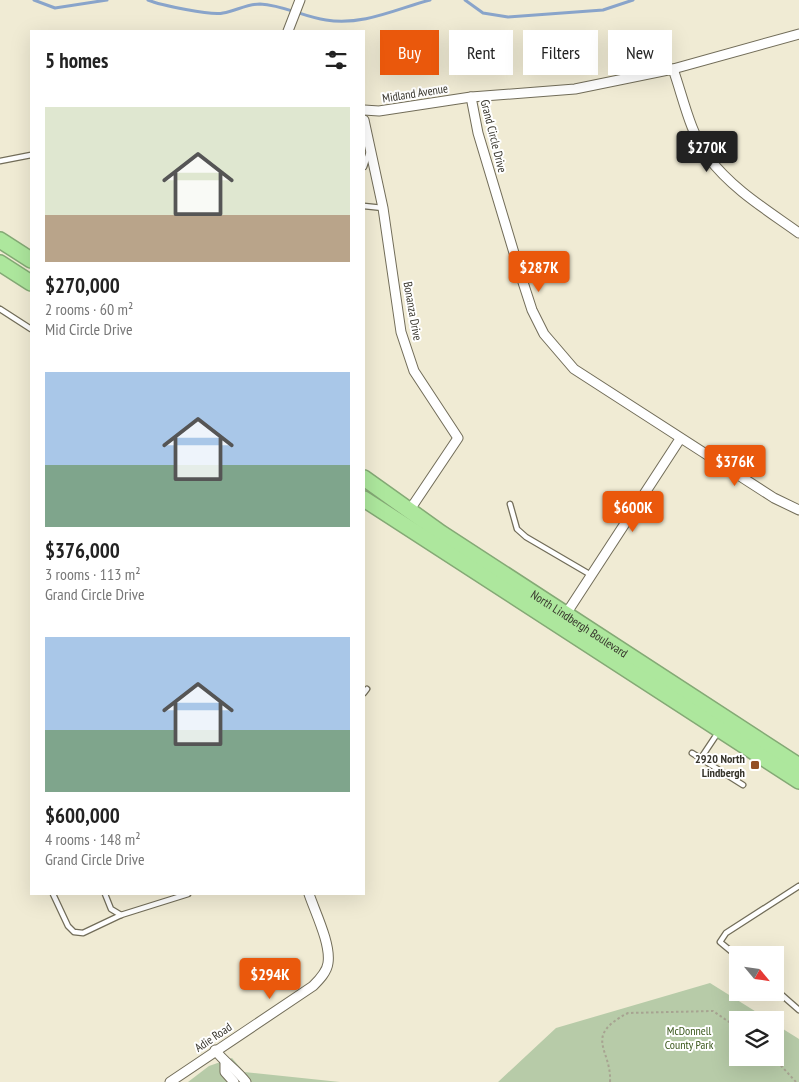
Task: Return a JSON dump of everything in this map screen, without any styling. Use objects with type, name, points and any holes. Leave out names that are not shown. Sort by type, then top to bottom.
[{"type":"highway","points":[[0,240],[30,259]]},
{"type":"highway","points":[[0,263],[30,282]]},
{"type":"highway","name":"North Lindbergh Boulevard","points":[[365,479],[409,511],[799,766]]},
{"type":"highway","name":"North Lindbergh Boulevard","points":[[365,500],[799,781]]},
{"type":"street","points":[[288,30],[298,3]]},
{"type":"street","name":"Grand Circle Drive","points":[[672,68],[799,34]]},
{"type":"street","points":[[672,68],[697,138],[708,157],[738,190],[799,234]]},
{"type":"street","name":"Grand Circle Drive","points":[[640,75],[575,89],[471,97],[478,133],[532,310],[544,334],[574,369],[774,498],[799,510]]},
{"type":"street","name":"Midland Avenue","points":[[365,110],[379,111],[471,97]]},
{"type":"street","name":"Bonanza Drive","points":[[365,130],[383,208],[404,340],[414,371],[458,438],[409,511]]},
{"type":"street","points":[[566,614],[680,439]]},
{"type":"street","name":"Adie Road","points":[[170,1082],[313,986],[325,972],[328,963],[327,948],[309,895]]},
{"type":"street","points":[[215,1050],[225,1063],[233,1066],[246,1082]]},
{"type":"street","points":[[225,1063],[225,1072],[234,1082]]},
{"type":"lane","points":[[365,164],[369,152]]},
{"type":"lane","points":[[0,161],[30,155]]},
{"type":"lane","points":[[365,206],[383,208]]},
{"type":"lane","points":[[0,309],[30,328]]},
{"type":"lane","points":[[510,504],[517,529],[526,537],[591,576]]},
{"type":"lane","points":[[701,758],[720,730]]},
{"type":"lane","points":[[692,752],[743,785]]},
{"type":"lane","points":[[729,950],[720,942],[726,933],[799,886]]},
{"type":"lane","points":[[53,895],[68,926],[74,932],[83,932],[122,915],[185,895]]},
{"type":"lane","points":[[105,895],[111,909],[122,915]]},
{"type":"lane","points":[[784,997],[799,1010]]},
{"type":"path","points":[[610,1082],[610,1072],[601,1047],[602,1038],[616,1019],[628,1013],[713,1011],[729,1022]]},
{"type":"path","points":[[781,1066],[796,1082]]},
{"type":"green space","name":"McDonnell County Park","points":[[710,983],[729,995],[729,1001],[739,1001],[755,1011],[729,1011],[729,1066],[784,1066],[784,1030],[799,1039],[799,1082],[498,1082],[556,1028]]},
{"type":"green space","points":[[232,1058],[244,1072],[340,1082],[188,1082],[209,1066]]},
{"type":"waterway","points":[[34,0],[55,8],[107,0]]},
{"type":"waterway","points":[[148,0],[186,10],[217,14],[260,4],[326,20],[340,21],[353,21],[379,16],[430,0]]},
{"type":"waterway","points":[[465,0],[483,13],[508,17],[603,10],[633,0]]},
{"type":"place","name":"2920 North Lindbergh","points":[[755,765]]}]
